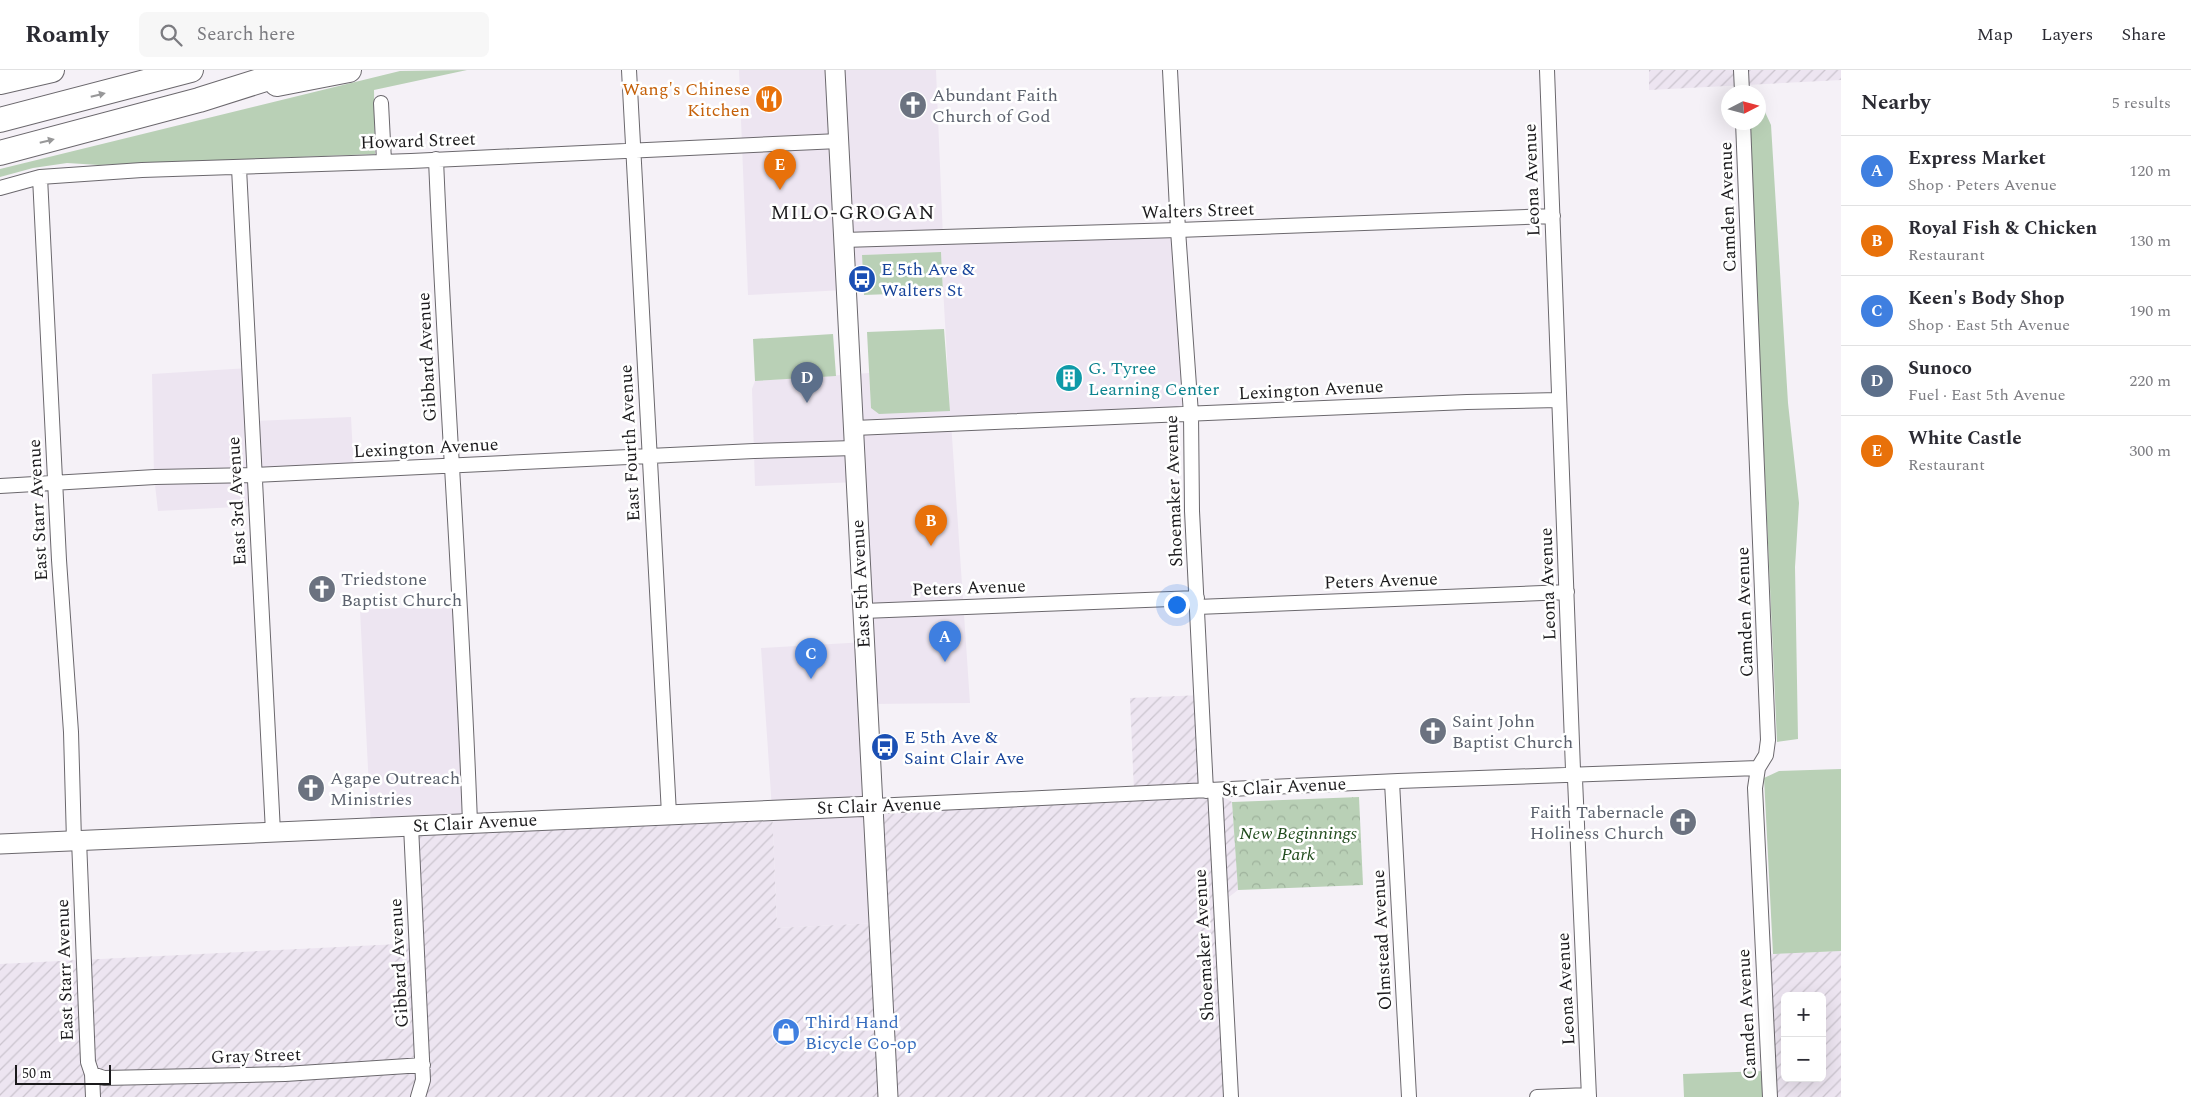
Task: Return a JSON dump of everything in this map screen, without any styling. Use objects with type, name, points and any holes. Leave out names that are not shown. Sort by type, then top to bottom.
[{"type":"highway","points":[[0,82],[52,70]]},
{"type":"highway","points":[[0,120],[192,70]]},
{"type":"highway","points":[[0,154],[199,100],[294,70]]},
{"type":"highway","points":[[199,100],[349,70]]},
{"type":"main road","name":"East 5th Avenue","points":[[835,70],[888,1097]]},
{"type":"main road","name":"St Clair Avenue","points":[[0,844],[874,806]]},
{"type":"street","name":"East Fourth Avenue","points":[[629,70],[669,814]]},
{"type":"street","name":"Shoemaker Avenue","points":[[1170,70],[1178,230],[1191,414],[1192,505],[1197,602],[1231,1097]]},
{"type":"street","name":"Leona Avenue","points":[[1547,70],[1574,774],[1589,1096]]},
{"type":"street","points":[[1741,70],[1742,85]]},
{"type":"street","points":[[381,103],[384,161]]},
{"type":"street","name":"Camden Avenue","points":[[1743,130],[1768,740],[1766,755],[1758,768],[1756,788],[1770,1097]]},
{"type":"street","name":"Howard Street","points":[[0,188],[40,177],[142,170],[239,168],[839,141]]},
{"type":"street","name":"Gibbard Avenue","points":[[436,159],[466,714],[470,823]]},
{"type":"street","name":"East 3rd Avenue","points":[[239,168],[273,832]]},
{"type":"street","name":"East Starr Avenue","points":[[40,177],[55,483],[71,732],[88,1062],[92,1074],[93,1097]]},
{"type":"street","name":"Walters Street","points":[[843,240],[1553,216]]},
{"type":"street","name":"Lexington Avenue","points":[[854,428],[1467,402],[1559,400]]},
{"type":"street","name":"Lexington Avenue","points":[[0,486],[155,477],[254,475],[854,448]]},
{"type":"street","name":"Peters Avenue","points":[[863,611],[1567,592]]},
{"type":"street","name":"St Clair Avenue","points":[[874,806],[1574,774],[1758,768]]},
{"type":"street","name":"Olmstead Avenue","points":[[1392,782],[1409,1097]]},
{"type":"street","name":"Gibbard Avenue","points":[[411,826],[423,1080],[418,1097]]},
{"type":"street","name":"Gray Street","points":[[92,1074],[104,1078],[284,1074],[422,1065]]},
{"type":"street","points":[[1537,1097],[1589,1096]]},
{"type":"shaded area","points":[[739,70],[936,70],[943,238],[1181,229],[1191,414],[951,422],[970,703],[870,704],[878,923],[777,928],[772,809],[761,648],[866,642],[858,482],[755,486],[752,389],[755,381],[869,373],[871,408],[950,411],[941,252],[862,255],[864,289],[748,295]]},
{"type":"shaded area","points":[[1649,70],[1841,70],[1841,80],[1649,90]]},
{"type":"shaded area","points":[[249,368],[252,421],[351,417],[354,473],[256,479],[257,506],[158,511],[154,476],[152,374]]},
{"type":"shaded area","points":[[461,605],[469,823],[371,828],[360,610]]},
{"type":"shaded area","points":[[1203,695],[1209,789],[1232,802],[1238,890],[1225,900],[1234,1097],[0,1097],[0,964],[419,943],[412,826],[772,809],[777,928],[877,923],[875,802],[1134,792],[1130,698]]},
{"type":"shaded area","points":[[1841,951],[1841,1097],[1764,1097],[1765,954]]},
{"type":"green space","points":[[467,70],[374,90],[375,154],[99,165],[67,163],[33,168],[0,177],[0,169],[400,71]]},
{"type":"green space","points":[[1766,114],[1771,125],[1788,403],[1799,503],[1795,567],[1798,739],[1777,742],[1749,130],[1766,130]]},
{"type":"green space","points":[[941,252],[943,292],[864,295],[862,255]]},
{"type":"green space","points":[[944,329],[950,411],[879,414],[871,408],[867,332]]},
{"type":"green space","points":[[833,334],[836,376],[755,381],[753,339]]},
{"type":"green space","points":[[1841,769],[1841,951],[1773,954],[1764,778],[1779,771]]},
{"type":"green space","name":"New Beginnings Park","points":[[1359,797],[1363,885],[1238,890],[1232,802]]},
{"type":"green space","points":[[1763,1071],[1764,1097],[1684,1097],[1683,1074]]},
{"type":"place","name":"Wang's Chinese Kitchen","points":[[769,99]]},
{"type":"place","name":"Abundant Faith Church of God","points":[[913,105]]},
{"type":"place","name":"White Castle","points":[[780,190]]},
{"type":"place","name":"E 5th Ave & Walters St","points":[[862,279]]},
{"type":"place","name":"G. Tyree Learning Center","points":[[1069,378]]},
{"type":"place","name":"Sunoco","points":[[807,403]]},
{"type":"place","name":"Royal Fish & Chicken","points":[[931,546]]},
{"type":"place","name":"Triedstone Baptist Church","points":[[322,589]]},
{"type":"place","name":"Express Market","points":[[945,662]]},
{"type":"place","name":"Keen's Body Shop","points":[[811,679]]},
{"type":"place","name":"Saint John Baptist Church","points":[[1433,731]]},
{"type":"place","name":"E 5th Ave & Saint Clair Ave","points":[[885,747]]},
{"type":"place","name":"Agape Outreach Ministries","points":[[311,788]]},
{"type":"place","name":"Faith Tabernacle Holiness Church","points":[[1683,822]]},
{"type":"place","name":"Third Hand Bicycle Co-op","points":[[786,1032]]},
{"type":"district","name":"MILO-GROGAN","points":[[853,213]]}]
